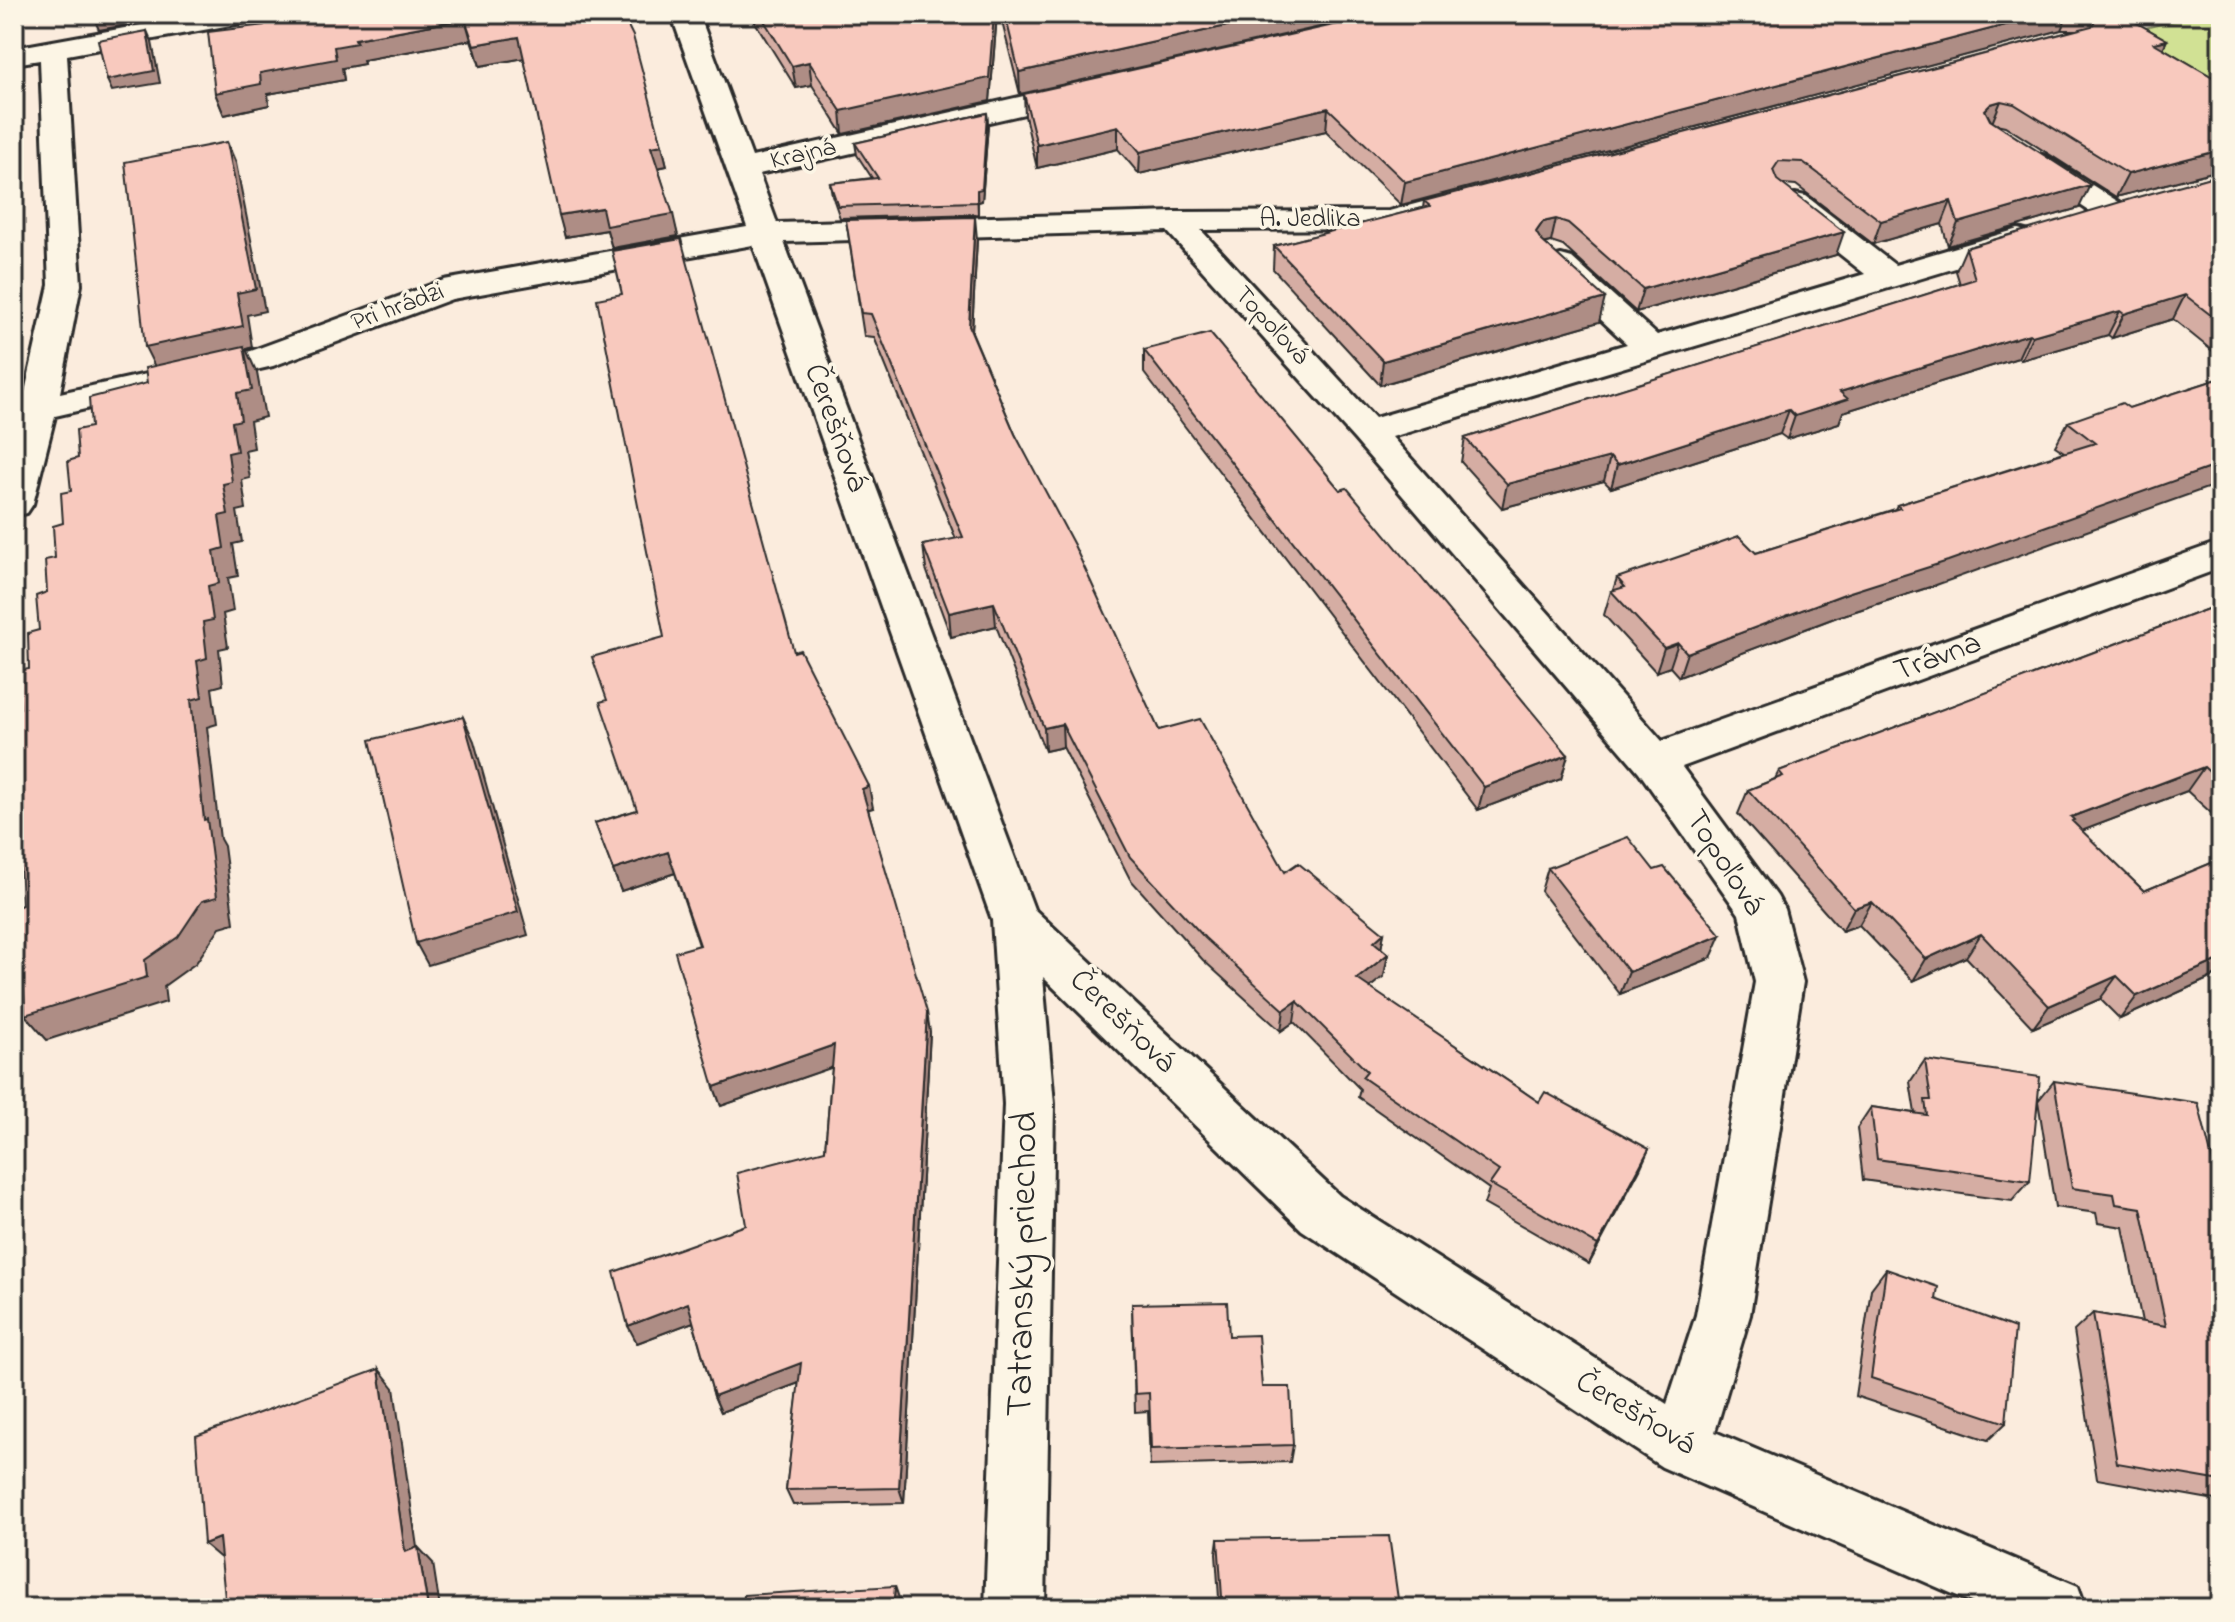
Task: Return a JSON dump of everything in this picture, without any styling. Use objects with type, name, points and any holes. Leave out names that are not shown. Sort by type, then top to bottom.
[{"type":"street","points":[[14,56],[247,14]]},
{"type":"street","name":"Čerešňová","points":[[685,14],[1015,920],[1321,1213],[1682,1447],[2056,1608]]},
{"type":"street","points":[[14,504],[26,412],[65,285],[53,49]]},
{"type":"street","name":"Krajná","points":[[740,169],[1107,86]]},
{"type":"street","points":[[1368,432],[2125,207],[2006,143]]},
{"type":"street","points":[[1783,194],[1891,278]]},
{"type":"street","name":"A. Jedlika","points":[[764,233],[1175,221],[1390,220],[1466,200]]},
{"type":"street","name":"Topoľová","points":[[1175,221],[1368,432],[1654,761],[1761,909],[1779,982],[1723,1315],[1682,1447]]},
{"type":"street","name":"Pri hrádzi","points":[[26,412],[261,359],[444,290],[764,233]]},
{"type":"street","points":[[1550,255],[1650,347]]},
{"type":"street","name":"Trávna","points":[[1654,761],[2221,554]]},
{"type":"street","name":"Tatranský priechod","points":[[1015,920],[1029,1104],[1015,1608]]},
{"type":"green space","points":[[2201,14],[2221,14],[2221,83],[2133,31]]},
{"type":"building","points":[[93,14],[116,14],[94,18]]},
{"type":"building","points":[[300,14],[622,14],[633,36],[662,145],[651,147],[673,214],[606,226],[602,208],[559,215],[519,37],[474,45],[465,19],[355,39],[357,43],[334,47],[336,59],[260,73],[261,84],[215,93],[208,32],[264,25],[264,22]]},
{"type":"building","points":[[760,14],[994,14],[989,78],[841,111],[809,62],[792,66]]},
{"type":"building","points":[[1005,14],[1281,14],[1019,72]]},
{"type":"building","points":[[1383,14],[2048,14],[1405,182],[1328,108],[1140,152],[1118,126],[1037,145],[1024,94]]},
{"type":"building","points":[[2097,14],[2121,14],[2167,40],[2154,43],[2221,82],[2221,150],[2128,174],[2014,104],[2001,101],[1985,110],[1990,120],[2090,185],[1958,223],[1951,201],[1881,221],[1803,162],[1779,161],[1773,170],[1777,180],[1844,232],[1643,289],[1568,223],[1556,219],[1543,222],[1536,232],[1541,240],[1605,298],[1383,361],[1274,246],[1430,206],[1424,201],[2092,26]]},
{"type":"building","points":[[147,31],[154,71],[107,80],[98,40]]},
{"type":"building","points":[[987,113],[982,189],[977,190],[977,202],[838,206],[830,183],[878,178],[855,143]]},
{"type":"building","points":[[227,142],[256,289],[237,293],[243,326],[145,347],[125,162]]},
{"type":"building","points":[[2221,174],[2221,323],[2185,295],[2124,314],[2120,311],[2032,336],[2029,334],[1840,392],[1848,399],[1795,416],[1789,410],[1617,465],[1610,457],[1507,484],[1465,438],[1975,279],[1966,248]]},
{"type":"building","points":[[975,217],[969,326],[1015,434],[1074,545],[1159,730],[1200,719],[1285,872],[1298,863],[1384,933],[1374,942],[1388,954],[1357,979],[1539,1102],[1545,1092],[1649,1149],[1598,1245],[1490,1184],[1499,1171],[1362,1077],[1367,1071],[1297,1001],[1284,1010],[1205,938],[1130,857],[1062,724],[1044,728],[994,603],[949,613],[923,545],[963,537],[871,314],[861,313],[846,220]]},
{"type":"building","points":[[681,239],[794,652],[800,650],[869,786],[862,789],[927,1012],[899,1488],[786,1490],[801,1363],[714,1396],[688,1303],[628,1326],[614,1272],[746,1225],[737,1173],[825,1150],[834,1045],[714,1087],[675,952],[700,945],[668,852],[613,870],[595,823],[637,810],[600,702],[607,700],[592,657],[664,637],[597,299],[622,294],[612,251]]},
{"type":"building","points":[[1210,333],[1340,490],[1347,488],[1568,755],[1484,787],[1144,350]]},
{"type":"building","points":[[244,346],[252,390],[237,393],[241,420],[232,422],[237,451],[228,453],[232,482],[223,484],[228,514],[219,516],[224,548],[214,551],[219,583],[208,586],[213,620],[203,622],[207,658],[197,661],[202,697],[191,700],[204,820],[207,819],[217,897],[202,901],[178,937],[145,960],[147,977],[25,1015],[23,967],[14,970],[14,908],[22,905],[17,790],[14,791],[14,710],[20,708],[18,671],[29,669],[28,633],[39,630],[36,596],[47,592],[45,560],[55,558],[53,526],[63,523],[61,493],[71,491],[68,461],[78,458],[76,430],[91,427],[89,398],[147,383],[145,368]]},
{"type":"building","points":[[2221,378],[2221,464],[1948,561],[1847,593],[1687,653],[1678,643],[1664,648],[1611,591],[1625,587],[1617,578],[1739,536],[1756,553],[2095,443],[2068,422],[2122,403],[2129,408]]},
{"type":"building","points":[[2221,604],[2221,783],[2204,767],[2071,817],[2144,891],[2221,859],[2221,959],[2137,996],[2117,976],[2049,1006],[1981,934],[1926,959],[1872,902],[1854,908],[1748,790],[1783,776],[1779,771]]},
{"type":"building","points":[[463,717],[518,912],[416,943],[370,740]]},
{"type":"building","points":[[1628,837],[1654,870],[1664,867],[1721,935],[1629,972],[1548,868]]},
{"type":"building","points":[[1925,1060],[2040,1077],[2030,1181],[1877,1159],[1871,1107],[1927,1115],[1925,1100],[1931,1100]]},
{"type":"building","points":[[2054,1081],[2198,1103],[2221,1194],[2221,1481],[2117,1463],[2093,1313],[2166,1326],[2141,1208],[2116,1204],[2114,1194],[2072,1188]]},
{"type":"building","points":[[1886,1269],[1938,1287],[1936,1299],[2015,1328],[2006,1423],[1871,1378]]},
{"type":"building","points":[[1227,1302],[1229,1336],[1258,1335],[1262,1387],[1290,1387],[1293,1445],[1151,1449],[1149,1393],[1135,1394],[1132,1304]]},
{"type":"building","points":[[379,1369],[405,1552],[418,1547],[428,1608],[226,1608],[219,1538],[204,1544],[196,1436]]},
{"type":"building","points":[[1389,1536],[1399,1606],[1217,1608],[1216,1599],[1222,1597],[1218,1539]]},
{"type":"building","points":[[895,1586],[893,1608],[743,1608],[744,1595]]}]
